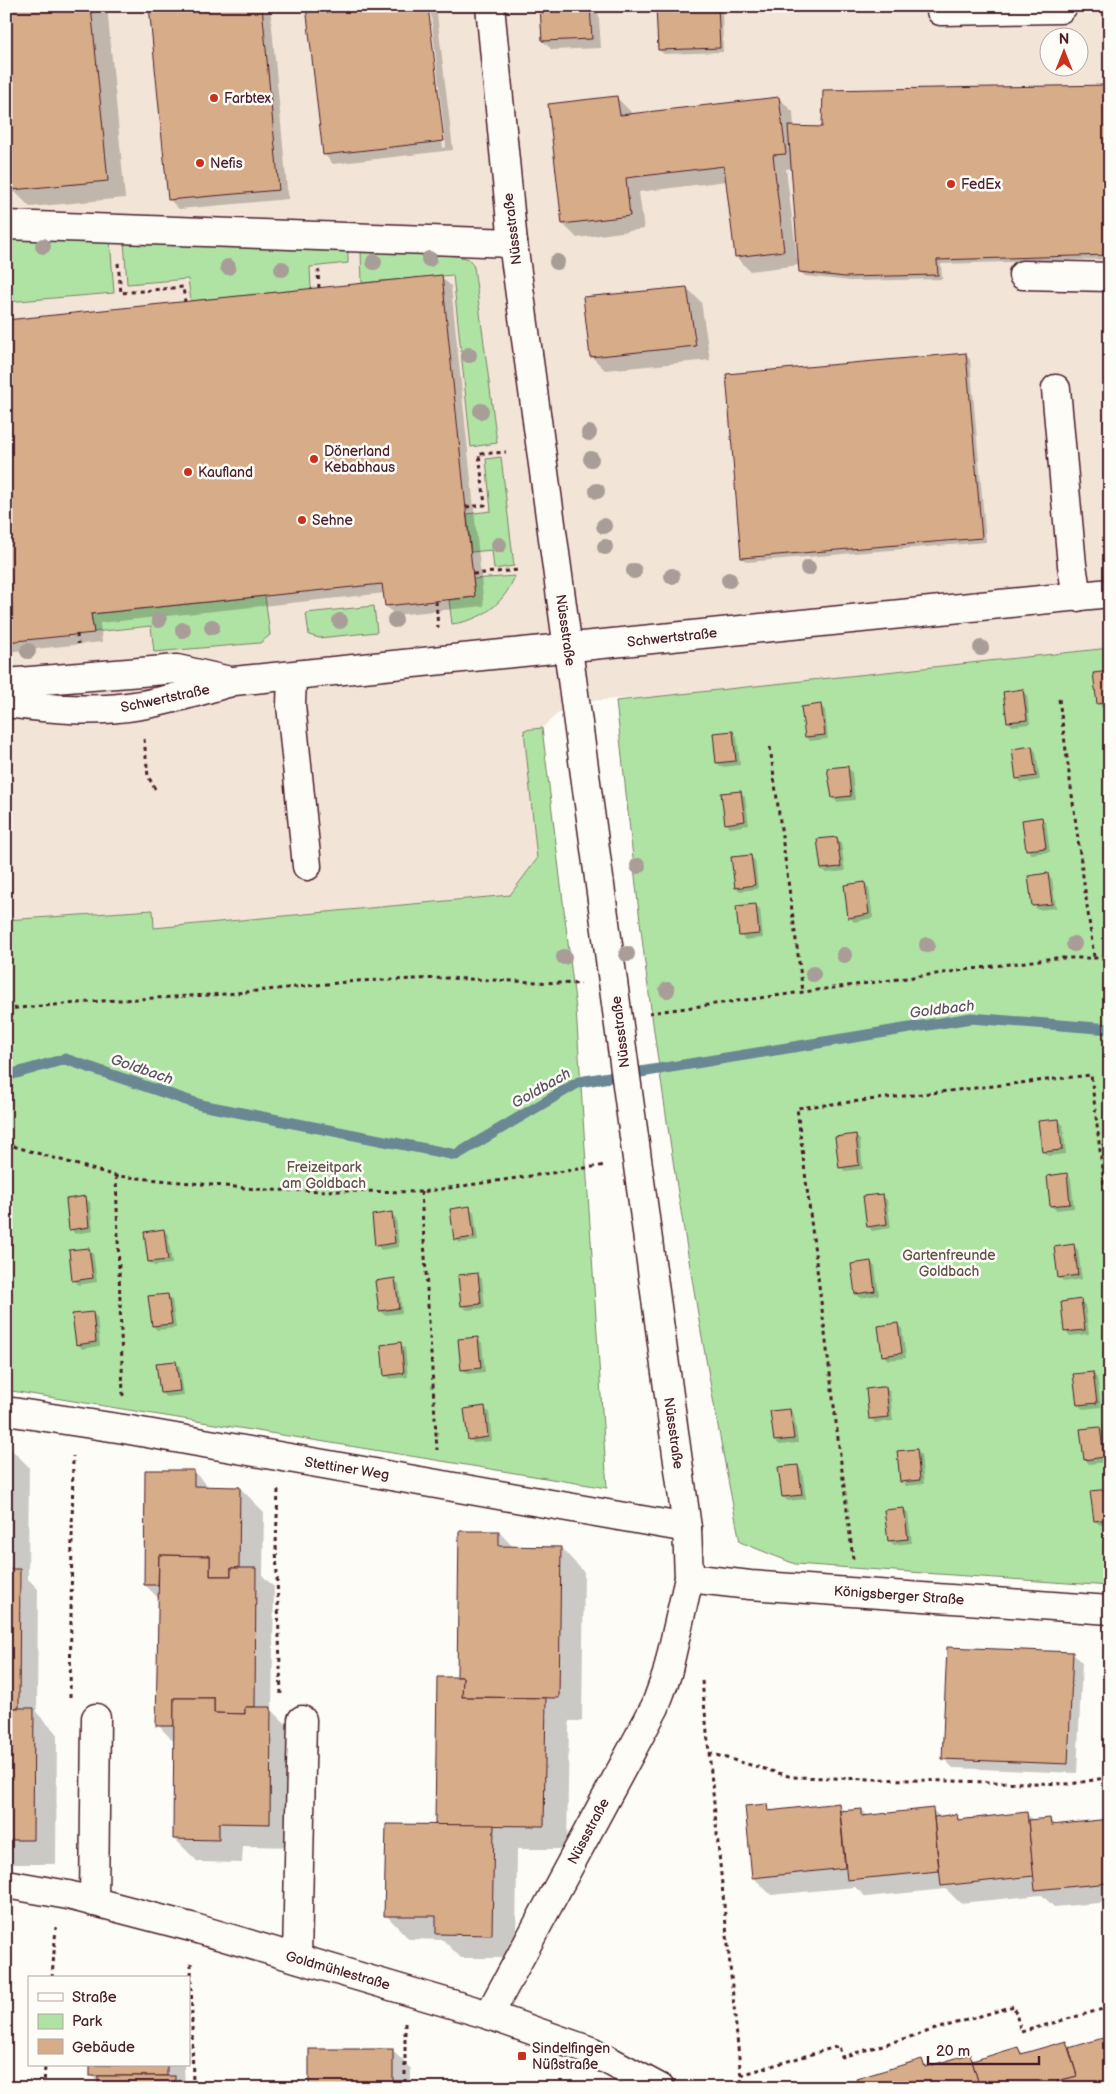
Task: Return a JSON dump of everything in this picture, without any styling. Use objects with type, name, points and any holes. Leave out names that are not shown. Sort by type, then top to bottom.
[{"type":"street","name":"Nüssstraße","points":[[489,2015],[655,1707],[667,1674],[689,1578],[686,1528],[513,243],[490,6]]},
{"type":"street","points":[[941,11],[1060,10],[1063,6]]},
{"type":"street","points":[[6,225],[513,243]]},
{"type":"street","points":[[1023,275],[1110,277]]},
{"type":"street","points":[[1056,388],[1072,564],[1077,597]]},
{"type":"street","name":"Schwertstraße","points":[[6,703],[39,708],[108,709],[141,706],[234,682],[1110,593]]},
{"type":"street","name":"Schwertstraße","points":[[6,683],[177,669],[234,682]]},
{"type":"street","points":[[292,676],[292,706],[307,866]]},
{"type":"street","name":"Stettiner Weg","points":[[6,1411],[124,1429],[440,1483],[686,1528]]},
{"type":"street","name":"Königsberger Straße","points":[[689,1578],[750,1585],[1110,1610]]},
{"type":"street","points":[[94,1902],[96,1718]]},
{"type":"street","points":[[297,1958],[302,1720]]},
{"type":"street","name":"Goldmühlestraße","points":[[6,1884],[94,1902],[191,1927],[489,2015],[591,2051],[660,2088]]},
{"type":"path","points":[[319,288],[318,272],[328,270]]},
{"type":"path","points":[[121,292],[183,287],[185,302]]},
{"type":"path","points":[[466,507],[485,505],[479,454],[506,452]]},
{"type":"path","points":[[473,574],[519,570]]},
{"type":"path","points":[[436,601],[438,629]]},
{"type":"path","points":[[1059,699],[1094,956]]},
{"type":"path","points":[[144,738],[148,776],[155,788]]},
{"type":"path","points":[[770,747],[803,992]]},
{"type":"path","points":[[618,1017],[1009,964],[1094,956],[1110,958]]},
{"type":"path","points":[[6,1009],[226,994],[357,980],[446,978],[614,985]]},
{"type":"path","points":[[857,1592],[797,1108],[1090,1075],[1108,1202],[1110,1234]]},
{"type":"path","points":[[6,1144],[116,1176],[267,1190],[421,1192],[636,1159]]},
{"type":"path","points":[[116,1176],[124,1429]]},
{"type":"path","points":[[421,1192],[440,1483]]},
{"type":"path","points":[[70,1585],[74,1451]]},
{"type":"path","points":[[277,1580],[278,1508]]},
{"type":"path","points":[[702,1681],[742,2088]]},
{"type":"path","points":[[709,1753],[792,1777],[1071,1784],[1110,1777]]},
{"type":"path","points":[[52,1976],[58,1894]]},
{"type":"path","points":[[191,1927],[193,2088]]},
{"type":"path","points":[[741,2075],[839,2046],[842,2057],[1014,2006],[1021,2032],[1110,2007]]},
{"type":"path","points":[[405,2045],[405,2088]]},
{"type":"path","points":[[44,2088],[45,2066]]},
{"type":"shaded area","points":[[6,6],[1110,6],[1110,648],[679,695],[570,702],[542,728],[524,730],[537,859],[510,895],[154,928],[153,910],[6,920]]},
{"type":"green space","points":[[6,238],[110,239],[114,293],[6,302]]},
{"type":"green space","points":[[124,241],[348,251],[348,263],[310,267],[311,289],[191,301],[188,279],[127,284]]},
{"type":"green space","points":[[361,250],[458,256],[469,259],[474,267],[497,443],[471,447],[453,275],[362,283]]},
{"type":"green space","points":[[501,457],[514,566],[494,569],[492,550],[471,552],[467,514],[491,511],[486,459]]},
{"type":"green space","points":[[515,576],[498,603],[482,615],[452,624],[449,600],[475,597],[473,579]]},
{"type":"green space","points":[[265,596],[270,635],[260,643],[154,652],[151,626],[94,632],[91,614]]},
{"type":"green space","points":[[374,606],[377,632],[319,638],[309,635],[306,613]]},
{"type":"green space","name":"Gartenfreunde Goldbach","points":[[1110,648],[1110,1586],[795,1564],[740,1542],[713,1400],[666,1115],[646,972],[616,701]]},
{"type":"green space","name":"Freizeitpark am Goldbach","points":[[542,728],[576,1009],[607,1488],[6,1390],[6,920],[153,910],[154,928],[510,895],[537,859],[524,730]]},
{"type":"building","points":[[6,6],[91,6],[108,181],[11,190],[6,142]]},
{"type":"building","name":"Farbtex","points":[[149,6],[262,6],[279,190],[168,200]]},
{"type":"building","points":[[306,6],[428,6],[444,141],[323,155]]},
{"type":"building","points":[[540,6],[590,6],[592,39],[542,41]]},
{"type":"building","points":[[656,6],[718,6],[720,48],[658,50]]},
{"type":"building","name":"FedEx","points":[[1110,85],[1110,255],[937,260],[938,275],[845,277],[799,272],[788,126],[822,127],[823,90]]},
{"type":"building","points":[[617,96],[620,115],[779,97],[786,154],[773,155],[784,251],[735,257],[724,166],[626,178],[630,216],[562,224],[548,104]]},
{"type":"building","points":[[442,275],[475,597],[385,606],[382,584],[91,614],[94,633],[6,642],[6,320]]},
{"type":"building","points":[[687,287],[696,346],[590,357],[583,297]]},
{"type":"building","points":[[966,353],[982,538],[741,558],[726,374]]},
{"type":"building","points":[[1110,671],[1110,702],[1097,704],[1093,673]]},
{"type":"building","points":[[1023,689],[1027,720],[1007,722],[1003,692]]},
{"type":"building","points":[[821,704],[825,735],[805,737],[801,707]]},
{"type":"building","points":[[733,731],[736,761],[716,763],[713,733]]},
{"type":"building","points":[[1032,746],[1036,776],[1016,779],[1012,749]]},
{"type":"building","points":[[848,766],[851,796],[832,798],[827,768]]},
{"type":"building","points":[[741,791],[745,821],[725,824],[721,793]]},
{"type":"building","points":[[1042,817],[1046,848],[1026,850],[1022,820]]},
{"type":"building","points":[[837,837],[841,867],[821,869],[817,839]]},
{"type":"building","points":[[751,855],[755,885],[735,888],[731,857]]},
{"type":"building","points":[[1048,873],[1052,904],[1032,906],[1028,876]]},
{"type":"building","points":[[865,882],[869,914],[848,918],[844,885]]},
{"type":"building","points":[[756,904],[759,934],[739,936],[736,906]]},
{"type":"building","points":[[1059,1119],[1062,1150],[1042,1152],[1038,1121]]},
{"type":"building","points":[[856,1134],[859,1165],[839,1168],[835,1137]]},
{"type":"building","points":[[1067,1173],[1070,1204],[1050,1206],[1047,1176]]},
{"type":"building","points":[[883,1194],[887,1224],[867,1227],[863,1196]]},
{"type":"building","points":[[86,1196],[89,1227],[69,1230],[66,1199]]},
{"type":"building","points":[[470,1206],[474,1237],[454,1240],[450,1209]]},
{"type":"building","points":[[392,1212],[395,1243],[375,1246],[372,1215]]},
{"type":"building","points":[[164,1229],[168,1260],[148,1262],[144,1232]]},
{"type":"building","points":[[1074,1244],[1078,1275],[1058,1278],[1054,1247]]},
{"type":"building","points":[[89,1248],[93,1278],[72,1281],[69,1250]]},
{"type":"building","points":[[871,1261],[875,1291],[855,1294],[851,1264]]},
{"type":"building","points":[[478,1273],[481,1304],[461,1306],[458,1275]]},
{"type":"building","points":[[395,1278],[399,1308],[379,1311],[375,1281]]},
{"type":"building","points":[[168,1294],[172,1324],[152,1326],[148,1296]]},
{"type":"building","points":[[1081,1299],[1085,1330],[1064,1332],[1061,1302]]},
{"type":"building","points":[[93,1312],[96,1342],[76,1345],[72,1314]]},
{"type":"building","points":[[898,1323],[902,1353],[882,1356],[878,1326]]},
{"type":"building","points":[[478,1337],[481,1368],[461,1370],[458,1339]]},
{"type":"building","points":[[401,1342],[404,1373],[384,1376],[381,1345]]},
{"type":"building","points":[[176,1361],[180,1391],[160,1393],[156,1363]]},
{"type":"building","points":[[1093,1372],[1097,1403],[1077,1405],[1073,1374]]},
{"type":"building","points":[[886,1387],[889,1417],[869,1419],[866,1389]]},
{"type":"building","points":[[485,1406],[488,1437],[468,1440],[464,1409]]},
{"type":"building","points":[[790,1409],[794,1439],[774,1441],[770,1411]]},
{"type":"building","points":[[1100,1427],[1104,1457],[1084,1460],[1080,1429]]},
{"type":"building","points":[[917,1449],[920,1480],[900,1482],[897,1451]]},
{"type":"building","points":[[798,1465],[802,1495],[782,1497],[778,1467]]},
{"type":"building","points":[[145,1470],[194,1470],[194,1486],[240,1487],[239,1568],[231,1568],[231,1576],[210,1576],[210,1556],[159,1555],[158,1585],[144,1585]]},
{"type":"building","points":[[1110,1489],[1110,1519],[1094,1521],[1090,1491]]},
{"type":"building","points":[[904,1508],[908,1539],[888,1541],[884,1510]]},
{"type":"building","points":[[459,1531],[499,1531],[499,1546],[561,1547],[559,1698],[462,1697],[463,1677],[457,1677]]},
{"type":"building","points":[[159,1555],[210,1556],[210,1576],[231,1576],[231,1568],[256,1568],[255,1707],[245,1707],[245,1714],[214,1713],[214,1698],[174,1698],[174,1726],[156,1726]]},
{"type":"building","points":[[6,1569],[20,1569],[19,1708],[13,1708],[13,1719],[6,1719]]},
{"type":"building","points":[[947,1647],[1073,1652],[1068,1764],[942,1759]]},
{"type":"building","points":[[437,1677],[463,1677],[462,1697],[546,1698],[544,1826],[435,1825]]},
{"type":"building","points":[[174,1698],[214,1698],[214,1713],[245,1714],[245,1707],[271,1707],[270,1824],[219,1823],[219,1840],[173,1839]]},
{"type":"building","points":[[13,1708],[34,1708],[33,1840],[6,1840],[6,1719],[13,1719]]},
{"type":"building","points":[[839,1803],[845,1868],[752,1878],[745,1806],[767,1804],[768,1811]]},
{"type":"building","points":[[933,1808],[939,1871],[847,1880],[840,1811],[862,1809],[862,1816]]},
{"type":"building","points":[[1027,1812],[1034,1876],[941,1886],[934,1817],[957,1814],[958,1820]]},
{"type":"building","points":[[1050,1818],[1051,1825],[1110,1819],[1110,1883],[1035,1890],[1028,1820]]},
{"type":"building","points":[[386,1824],[494,1825],[492,1935],[436,1934],[436,1916],[384,1916]]},
{"type":"building","points":[[1110,2036],[1110,2088],[1059,2088],[1057,2081],[1077,2076],[1069,2048]]},
{"type":"building","points":[[1066,2041],[1077,2076],[1057,2081],[1059,2088],[980,2088],[972,2061],[1018,2047],[1021,2054]]},
{"type":"building","points":[[309,2049],[393,2049],[393,2088],[309,2088]]},
{"type":"building","points":[[970,2054],[980,2088],[859,2088],[856,2079],[922,2059],[925,2067]]},
{"type":"building","points":[[90,2066],[167,2066],[167,2076],[90,2076]]},
{"type":"building","points":[[98,2076],[175,2076],[175,2088],[98,2088]]},
{"type":"waterway","name":"Goldbach","points":[[6,1076],[65,1059],[201,1105],[456,1155],[579,1082],[971,1018],[1110,1029]]},
{"type":"place","name":"Farbtex","points":[[214,98]]},
{"type":"place","name":"Nefis","points":[[200,163]]},
{"type":"place","name":"FedEx","points":[[951,184]]},
{"type":"place","name":"Dönerland Kebabhaus","points":[[314,459]]},
{"type":"place","name":"Kaufland","points":[[188,472]]},
{"type":"place","name":"Sehne","points":[[302,520]]},
{"type":"place","name":"Sindelfingen Nüßstraße","points":[[522,2056]]}]
